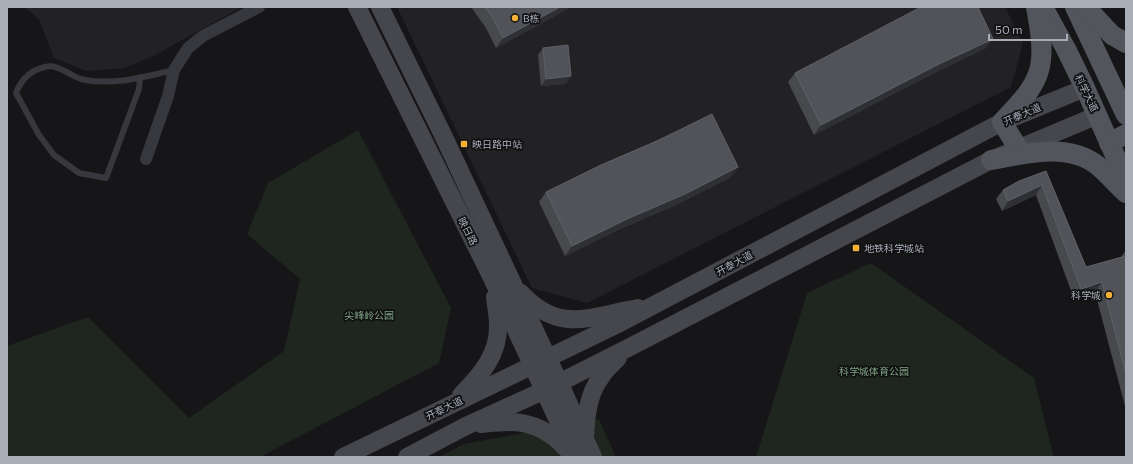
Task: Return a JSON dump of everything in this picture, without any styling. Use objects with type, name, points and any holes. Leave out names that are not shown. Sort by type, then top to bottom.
[{"type":"main road","name":"映日路","points":[[357,7],[492,278],[552,386],[585,440],[593,457]]},
{"type":"main road","name":"映日路","points":[[380,7],[440,128],[510,278],[540,362]]},
{"type":"main road","points":[[1018,148],[1002,122],[1019,104],[1031,88],[1037,75],[1041,61],[1041,44],[1036,7]]},
{"type":"main road","name":"科学大道","points":[[1043,7],[1066,49],[1098,115],[1118,138],[1126,180]]},
{"type":"main road","points":[[407,457],[466,426],[552,386],[628,348],[991,160],[1098,115],[1124,107],[1118,76],[1075,7]]},
{"type":"main road","points":[[1086,7],[1112,35],[1126,43]]},
{"type":"main road","name":"开泰大道","points":[[343,457],[616,325],[1002,122],[1118,76]]},
{"type":"main road","points":[[991,160],[1044,152],[1062,152],[1080,155],[1097,165],[1126,193]]},
{"type":"main road","points":[[453,404],[480,376],[496,344],[498,324],[492,278]]},
{"type":"main road","points":[[510,278],[519,290],[539,310],[551,315],[573,320],[651,306]]},
{"type":"main road","points":[[616,325],[628,348]]},
{"type":"main road","points":[[585,440],[586,414],[594,388],[601,376],[628,348]]},
{"type":"main road","name":"映日路","points":[[552,386],[575,457]]},
{"type":"main road","points":[[466,426],[518,421],[534,426],[552,435],[575,457]]},
{"type":"street","points":[[146,159],[168,96],[174,70],[188,48],[203,36],[259,7]]},
{"type":"lane","points":[[140,77],[139,89],[106,178],[79,173],[54,155],[39,135],[16,93],[20,83],[28,75],[44,67],[52,66],[84,80],[125,81],[140,77],[174,70]]},
{"type":"shaded area","points":[[24,7],[242,7],[155,55],[125,68],[86,71],[54,58],[39,19]]},
{"type":"shaded area","points":[[397,7],[1005,7],[1023,43],[1011,87],[587,303],[532,288]]},
{"type":"green space","name":"尖峰岭公园","points":[[358,130],[451,308],[439,363],[260,457],[7,457],[7,346],[88,317],[189,418],[284,351],[300,279],[247,234],[268,183]]},
{"type":"green space","name":"科学城体育公园","points":[[871,263],[1034,378],[1054,457],[756,457],[807,293]]},
{"type":"green space","points":[[599,419],[616,457],[439,457],[464,444]]},
{"type":"building","points":[[485,7],[560,7],[503,38],[493,18]]},
{"type":"building","points":[[921,7],[978,7],[993,39],[941,63],[821,125],[795,73]]},
{"type":"building","points":[[568,45],[571,76],[546,79],[543,48]]},
{"type":"building","points":[[712,114],[738,167],[685,194],[627,219],[572,246],[546,192]]},
{"type":"building","points":[[1046,171],[1086,267],[1126,256],[1126,374],[1102,282],[1081,289],[1042,185],[1008,201],[1003,190],[1019,181]]},
{"type":"place","name":"B栋","points":[[515,18]]},
{"type":"place","name":"映日路中站","points":[[464,144]]},
{"type":"place","name":"地铁科学城站","points":[[856,248]]},
{"type":"place","name":"科学城","points":[[1109,295]]}]
